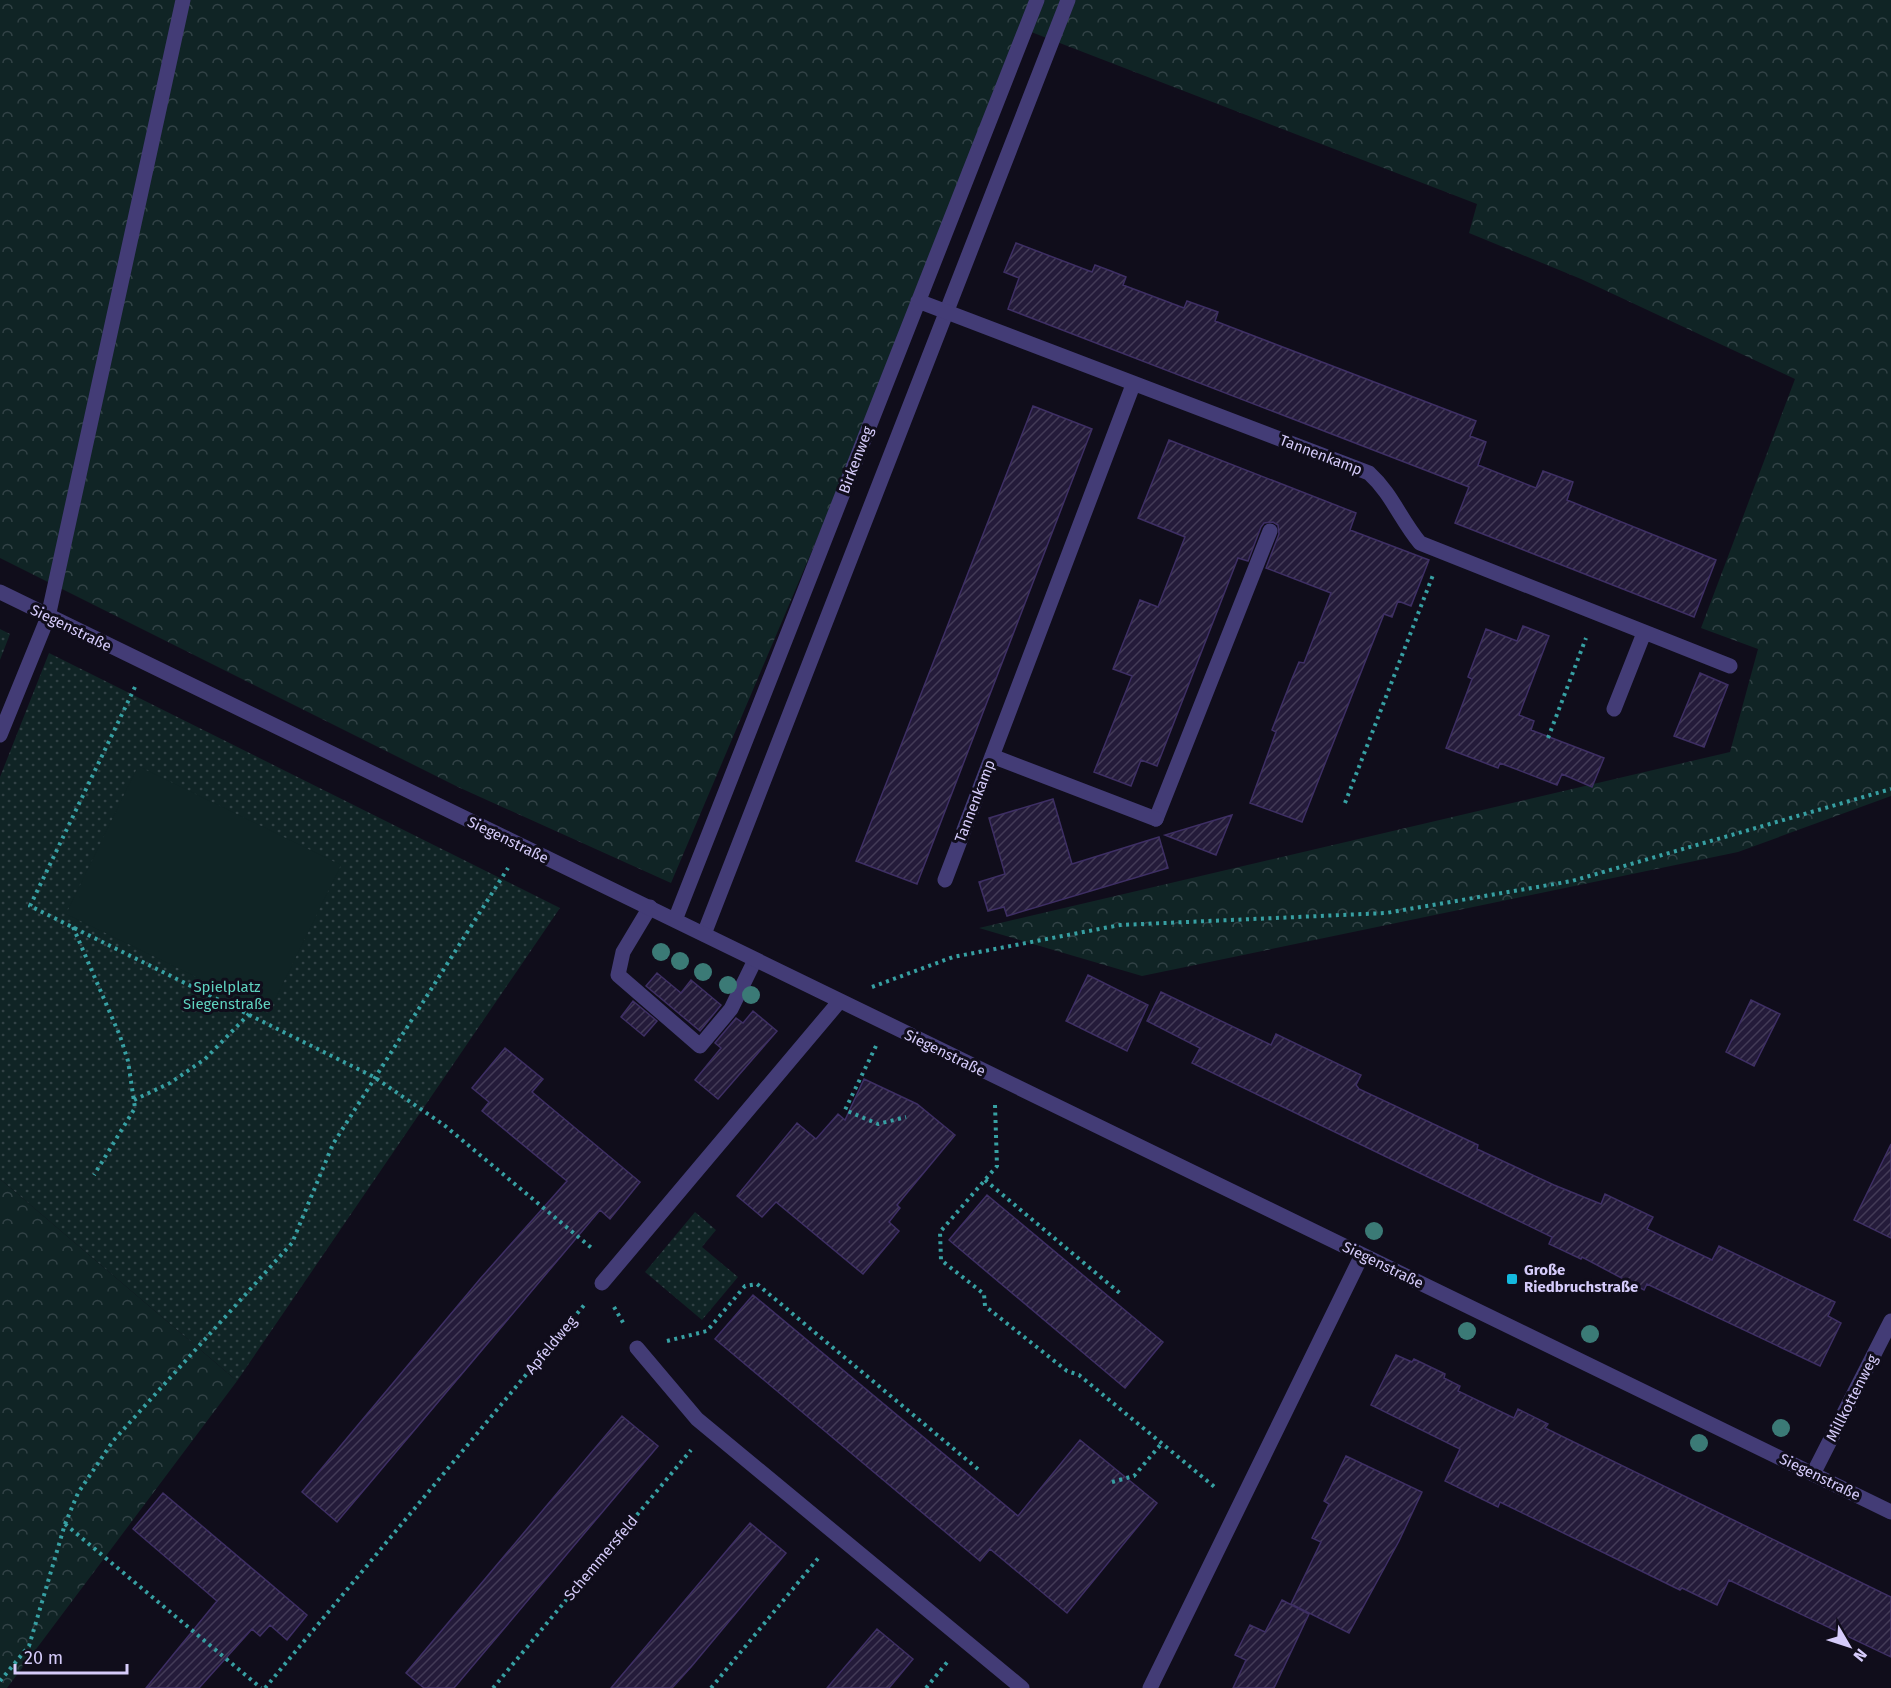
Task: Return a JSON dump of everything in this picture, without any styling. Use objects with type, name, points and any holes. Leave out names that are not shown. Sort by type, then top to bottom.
[{"type":"street","points":[[0,735],[48,617],[183,0]]},
{"type":"street","name":"Birkenweg","points":[[675,920],[1037,0]]},
{"type":"street","points":[[704,934],[1068,0]]},
{"type":"street","name":"Tannenkamp","points":[[918,301],[1133,385],[1369,473],[1386,489],[1402,522],[1420,543],[1730,666]]},
{"type":"street","name":"Tannenkamp","points":[[945,880],[1133,385]]},
{"type":"street","points":[[992,756],[1156,819],[1270,531]]},
{"type":"street","name":"Siegenstraße","points":[[0,592],[1891,1512]]},
{"type":"street","points":[[1614,709],[1644,633]]},
{"type":"street","points":[[650,907],[623,952],[618,975],[700,1046],[731,1009],[755,960]]},
{"type":"street","points":[[602,1284],[839,1002]]},
{"type":"street","points":[[1149,1688],[1362,1255]]},
{"type":"street","name":"Millkottenweg","points":[[1813,1474],[1891,1321]]},
{"type":"street","points":[[637,1348],[697,1419],[1022,1688]]},
{"type":"path","points":[[1345,803],[1442,552]]},
{"type":"path","points":[[1548,738],[1596,614]]},
{"type":"path","points":[[146,665],[30,906],[374,1077],[444,1125],[616,1267]]},
{"type":"path","points":[[839,1002],[892,978],[953,957],[1120,925],[1386,913],[1572,881],[1891,789]]},
{"type":"path","points":[[0,1681],[29,1646],[65,1524],[78,1493],[113,1441],[292,1243],[333,1144],[521,847]]},
{"type":"path","points":[[73,927],[120,1036],[128,1060],[135,1108],[94,1175]]},
{"type":"path","points":[[134,1100],[170,1083],[204,1059],[249,1014]]},
{"type":"path","points":[[879,1040],[845,1110],[878,1124],[906,1117]]},
{"type":"path","points":[[994,1095],[997,1166],[940,1232],[941,1260],[984,1294],[985,1306],[1067,1371],[1079,1375],[1239,1506]]},
{"type":"path","points":[[985,1180],[1122,1295]]},
{"type":"path","points":[[602,1284],[637,1348],[707,1331],[745,1286],[757,1284],[979,1470]]},
{"type":"path","name":"Apfeldweg","points":[[263,1688],[602,1284]]},
{"type":"path","name":"Schemmersfeld","points":[[493,1688],[708,1428]]},
{"type":"path","points":[[1112,1482],[1134,1476],[1162,1443]]},
{"type":"path","points":[[65,1524],[263,1688]]},
{"type":"path","points":[[711,1688],[838,1535]]},
{"type":"path","points":[[926,1688],[964,1640]]},
{"type":"green space","points":[[0,0],[1891,0],[1891,796],[1738,852],[1142,976],[979,928],[1730,752],[1758,649],[1701,628],[1795,379],[1581,279],[1469,233],[1477,204],[1026,30],[918,301],[671,883],[458,787],[0,558]]},
{"type":"green space","points":[[0,629],[10,634],[0,660]]},
{"type":"green space","name":"Spielplatz Siegenstraße","points":[[49,653],[560,908],[237,1381],[0,1179],[0,777]]},
{"type":"green space","points":[[138,766],[341,865],[269,1012],[66,914]]},
{"type":"green space","points":[[0,1179],[237,1381],[7,1688],[0,1688]]},
{"type":"green space","points":[[695,1212],[716,1230],[702,1247],[738,1277],[702,1320],[645,1272]]},
{"type":"building","points":[[1016,243],[1092,272],[1095,265],[1111,271],[1126,277],[1123,285],[1184,308],[1187,301],[1218,312],[1215,321],[1476,421],[1470,436],[1486,442],[1478,465],[1536,488],[1543,471],[1573,482],[1567,500],[1716,560],[1694,617],[1455,523],[1469,487],[1008,309],[1019,278],[1004,272]]},
{"type":"building","points":[[1033,406],[1092,429],[917,884],[856,861]]},
{"type":"building","points":[[1169,440],[1356,513],[1350,530],[1429,560],[1411,606],[1398,601],[1392,617],[1384,614],[1302,822],[1250,803],[1276,732],[1272,730],[1299,662],[1304,663],[1331,593],[1266,568],[1279,534],[1278,525],[1273,522],[1264,523],[1261,527],[1248,561],[1238,558],[1157,766],[1141,760],[1131,786],[1094,772],[1132,676],[1113,669],[1140,600],[1158,607],[1185,537],[1138,518]]},
{"type":"building","points":[[1523,626],[1549,636],[1519,715],[1534,721],[1531,730],[1604,758],[1592,787],[1562,774],[1557,785],[1500,763],[1498,768],[1446,748],[1472,679],[1468,677],[1486,629],[1517,641]]},
{"type":"building","points":[[1700,673],[1728,685],[1704,747],[1674,736]]},
{"type":"building","points":[[1053,799],[1072,864],[1159,837],[1168,868],[1007,916],[1004,907],[988,911],[979,882],[1005,874],[989,818]]},
{"type":"building","points":[[1232,815],[1216,855],[1165,835]]},
{"type":"building","points":[[657,973],[681,993],[691,980],[721,1005],[700,1031],[646,986]]},
{"type":"building","points":[[1088,975],[1148,1005],[1127,1051],[1066,1021]]},
{"type":"building","points":[[1161,992],[1271,1045],[1276,1034],[1361,1075],[1356,1085],[1359,1089],[1478,1145],[1477,1149],[1554,1185],[1601,1204],[1605,1194],[1653,1217],[1647,1229],[1712,1260],[1719,1246],[1835,1302],[1828,1316],[1841,1323],[1820,1366],[1647,1284],[1644,1290],[1582,1257],[1581,1259],[1549,1244],[1552,1237],[1192,1063],[1200,1048],[1147,1021]]},
{"type":"building","points":[[1751,1000],[1780,1014],[1754,1066],[1726,1052]]},
{"type":"building","points":[[633,1001],[657,1021],[644,1036],[621,1017]]},
{"type":"building","points":[[753,1011],[777,1031],[718,1099],[695,1080],[721,1048],[715,1043],[736,1018],[743,1023]]},
{"type":"building","points":[[505,1048],[543,1079],[532,1092],[640,1182],[610,1219],[600,1210],[337,1522],[302,1492],[480,1279],[567,1181],[482,1111],[489,1102],[472,1088]]},
{"type":"building","points":[[864,1079],[917,1104],[955,1135],[897,1205],[900,1208],[889,1222],[899,1231],[863,1274],[776,1202],[762,1217],[737,1196],[797,1123],[816,1139],[838,1114],[845,1120]]},
{"type":"building","points":[[1891,1144],[1891,1238],[1854,1220]]},
{"type":"building","points":[[987,1195],[1163,1342],[1125,1388],[949,1240]]},
{"type":"building","points":[[753,1295],[1018,1516],[1080,1440],[1157,1503],[1067,1613],[990,1549],[980,1561],[715,1339]]},
{"type":"building","points":[[1396,1355],[1412,1362],[1414,1359],[1445,1374],[1444,1378],[1460,1386],[1458,1391],[1514,1418],[1518,1409],[1548,1424],[1545,1428],[1891,1597],[1891,1657],[1729,1580],[1717,1605],[1682,1588],[1680,1590],[1500,1502],[1498,1507],[1445,1481],[1460,1449],[1371,1405]]},
{"type":"building","points":[[622,1416],[658,1446],[454,1688],[424,1688],[406,1673]]},
{"type":"building","points":[[1346,1456],[1422,1492],[1399,1541],[1349,1633],[1291,1604],[1321,1542],[1312,1538],[1329,1504],[1324,1501]]},
{"type":"building","points":[[163,1493],[307,1615],[287,1640],[270,1625],[260,1636],[252,1629],[199,1688],[146,1688],[217,1601],[133,1529]]},
{"type":"building","points":[[750,1523],[786,1553],[691,1667],[672,1688],[611,1688]]},
{"type":"building","points":[[1282,1600],[1309,1614],[1274,1688],[1233,1688],[1246,1660],[1235,1655],[1250,1625],[1265,1632]]},
{"type":"building","points":[[877,1629],[913,1659],[889,1688],[827,1688]]},
{"type":"place","name":"Große Riedbruchstraße","points":[[1512,1279]]}]
